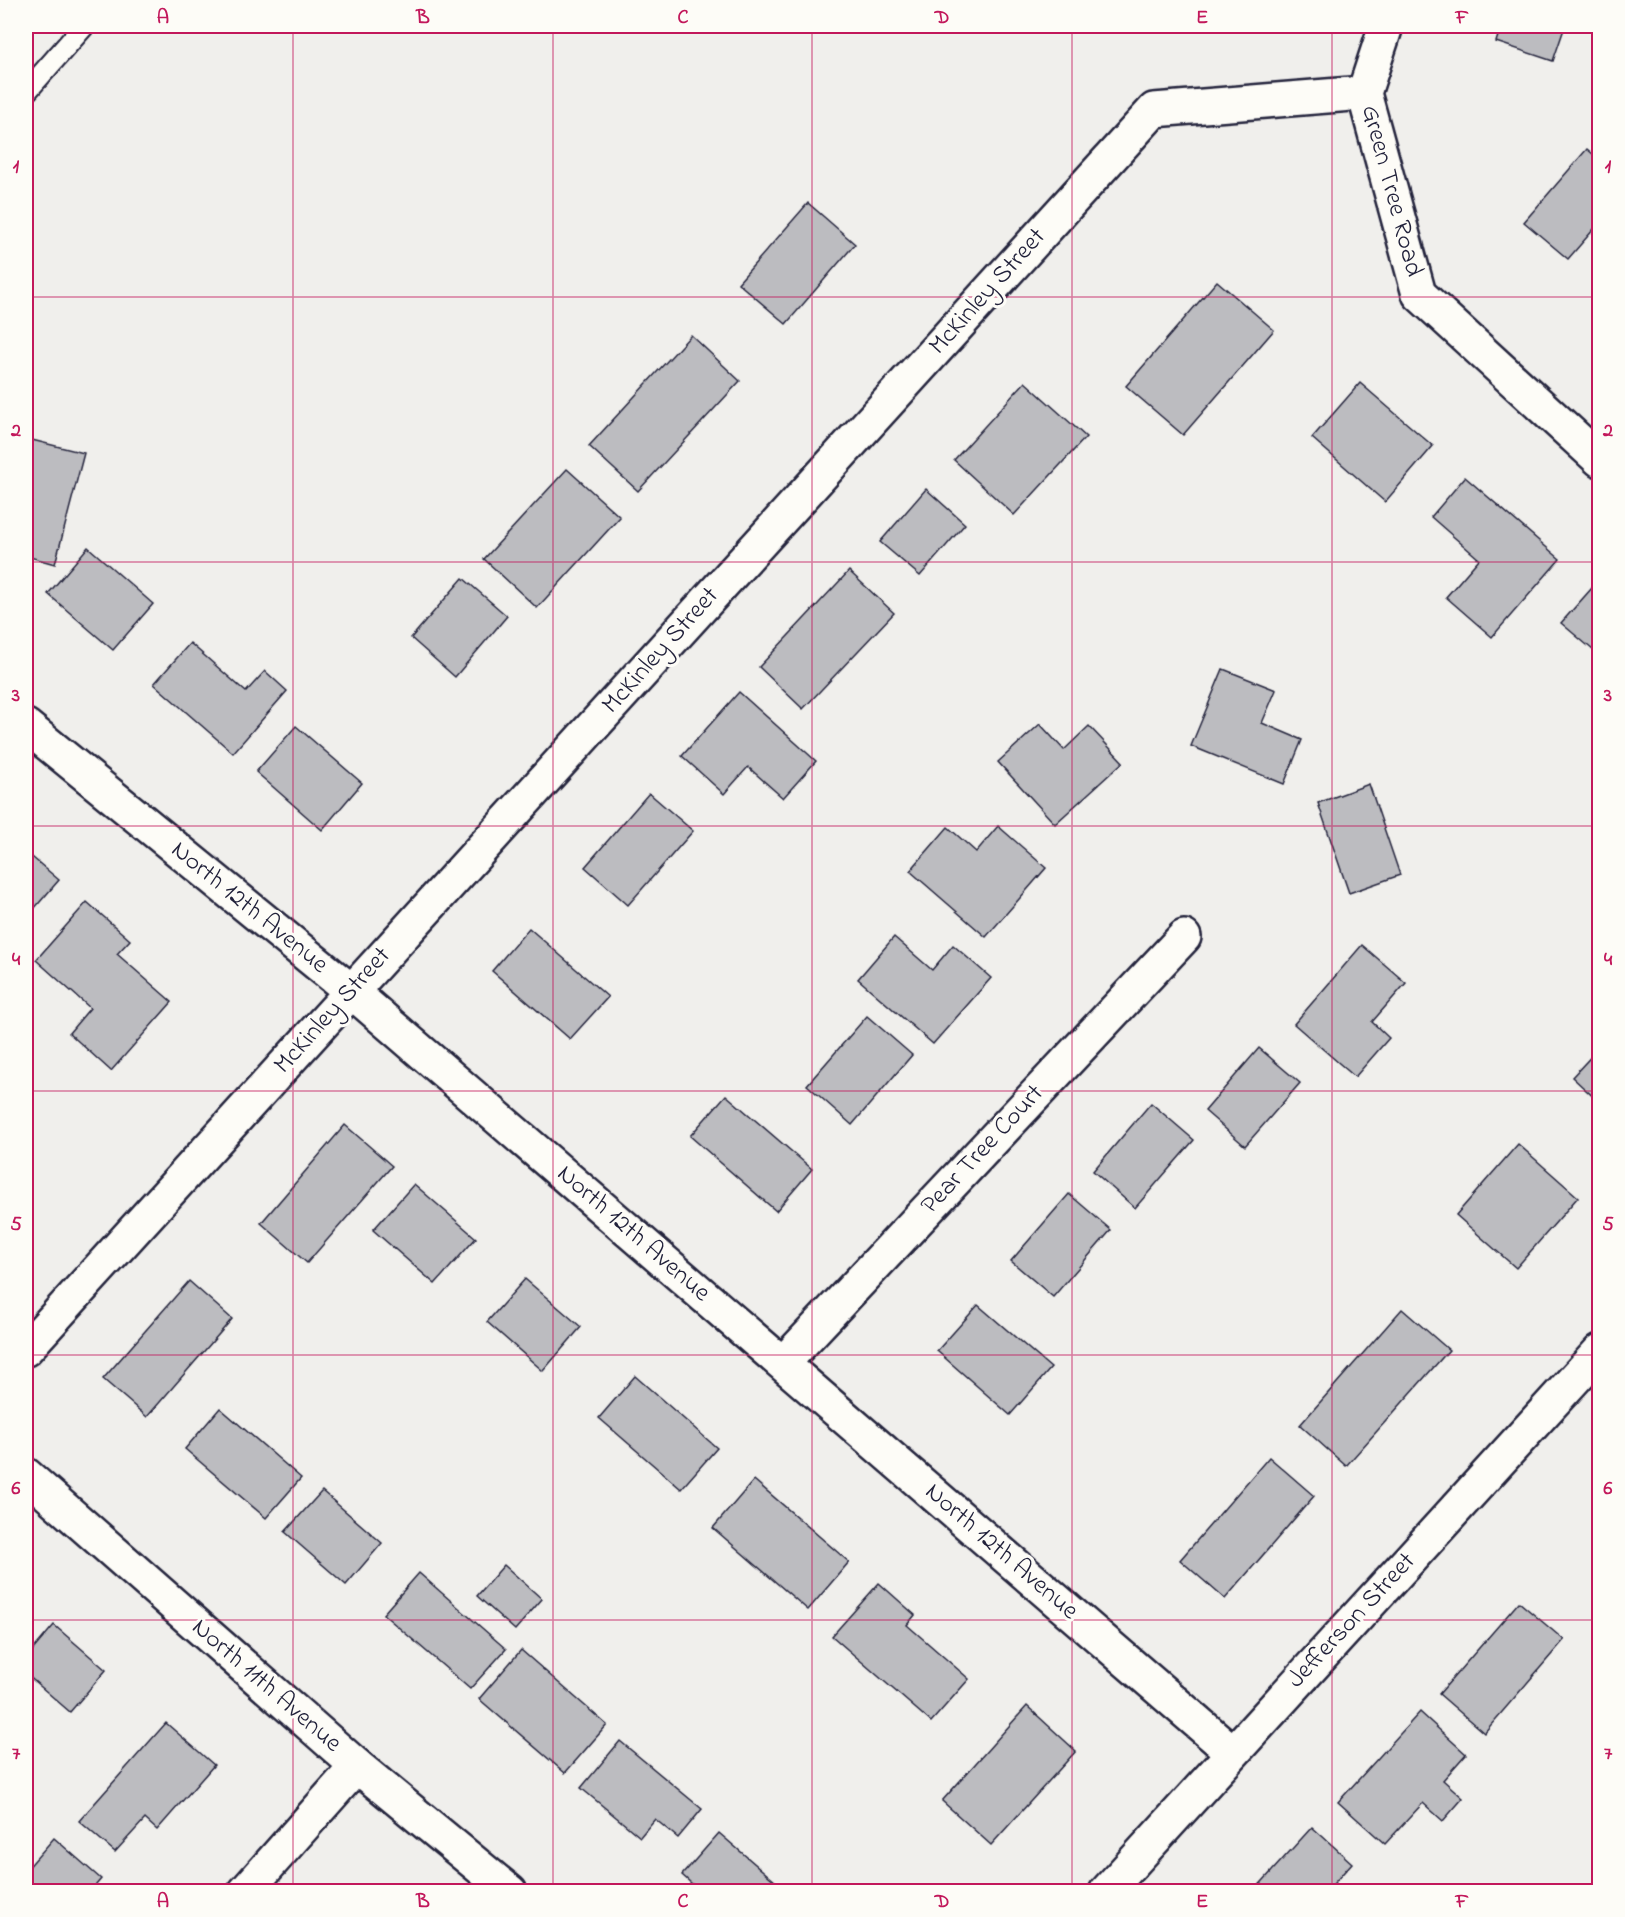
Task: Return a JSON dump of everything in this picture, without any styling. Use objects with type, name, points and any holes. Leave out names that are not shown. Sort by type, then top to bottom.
[{"type":"street","name":"Green Tree Road","points":[[1386,26],[1364,93],[1419,294],[1598,456]]},
{"type":"street","name":"McKinley Street","points":[[26,1349],[1154,110],[1364,93]]},
{"type":"street","name":"North 12th Avenue","points":[[26,726],[351,991],[1232,1752]]},
{"type":"street","name":"Pear Tree Court","points":[[783,1363],[1184,937]]},
{"type":"street","name":"Jefferson Street","points":[[1106,1892],[1599,1351]]},
{"type":"street","name":"North 11th Avenue","points":[[26,1475],[357,1766],[510,1892]]},
{"type":"street","points":[[245,1892],[357,1766]]},
{"type":"lane","points":[[26,92],[84,26]]},
{"type":"building","points":[[1501,26],[1565,26],[1553,61],[1496,42]]},
{"type":"building","points":[[1587,149],[1600,160],[1600,233],[1594,229],[1568,259],[1524,222]]},
{"type":"building","points":[[808,203],[855,244],[786,324],[738,283]]},
{"type":"building","points":[[1217,281],[1274,330],[1183,435],[1126,386]]},
{"type":"building","points":[[691,335],[740,381],[638,491],[589,446]]},
{"type":"building","points":[[1025,382],[1086,437],[1014,515],[954,460]]},
{"type":"building","points":[[1360,383],[1433,446],[1385,502],[1312,438]]},
{"type":"building","points":[[32,440],[84,453],[55,564],[26,556],[26,464]]},
{"type":"building","points":[[567,469],[620,517],[537,608],[484,559]]},
{"type":"building","points":[[1465,477],[1560,559],[1492,637],[1446,597],[1479,559],[1431,517]]},
{"type":"building","points":[[926,489],[965,524],[920,576],[880,542]]},
{"type":"building","points":[[88,547],[153,604],[113,650],[48,594]]},
{"type":"building","points":[[849,571],[894,613],[803,709],[759,667]]},
{"type":"building","points":[[463,578],[507,616],[455,677],[411,638]]},
{"type":"building","points":[[1600,579],[1600,656],[1561,623]]},
{"type":"building","points":[[190,643],[246,692],[265,671],[287,691],[233,753],[154,684]]},
{"type":"building","points":[[1223,669],[1276,690],[1262,723],[1302,740],[1284,784],[1191,746]]},
{"type":"building","points":[[739,692],[816,761],[783,798],[748,767],[724,794],[682,756]]},
{"type":"building","points":[[1040,724],[1064,750],[1089,726],[1123,762],[1055,824],[998,762]]},
{"type":"building","points":[[296,726],[362,783],[322,830],[256,772]]},
{"type":"building","points":[[1369,784],[1400,875],[1349,893],[1318,803]]},
{"type":"building","points":[[649,793],[693,831],[628,905],[585,867]]},
{"type":"building","points":[[998,826],[1046,868],[986,937],[910,871],[948,827],[976,852]]},
{"type":"building","points":[[26,852],[59,880],[26,918]]},
{"type":"building","points":[[87,902],[130,940],[117,954],[172,1002],[111,1071],[69,1033],[90,1008],[36,960]]},
{"type":"building","points":[[529,928],[608,997],[570,1039],[492,971]]},
{"type":"building","points":[[894,937],[932,970],[953,945],[991,978],[933,1044],[858,979]]},
{"type":"building","points":[[1362,945],[1406,983],[1372,1022],[1389,1038],[1355,1077],[1294,1024]]},
{"type":"building","points":[[867,1016],[912,1055],[852,1125],[807,1085]]},
{"type":"building","points":[[1600,1047],[1600,1103],[1572,1077]]},
{"type":"building","points":[[1259,1048],[1300,1083],[1245,1146],[1205,1111]]},
{"type":"building","points":[[726,1095],[812,1169],[776,1211],[690,1136]]},
{"type":"building","points":[[1151,1103],[1194,1140],[1135,1208],[1093,1171]]},
{"type":"building","points":[[345,1125],[392,1166],[307,1263],[261,1223]]},
{"type":"building","points":[[1518,1144],[1578,1197],[1516,1268],[1456,1215]]},
{"type":"building","points":[[414,1184],[476,1238],[435,1284],[373,1230]]},
{"type":"building","points":[[1069,1194],[1111,1230],[1053,1297],[1011,1261]]},
{"type":"building","points":[[525,1279],[581,1327],[543,1371],[487,1322]]},
{"type":"building","points":[[189,1281],[232,1319],[147,1417],[103,1379]]},
{"type":"building","points":[[978,1305],[1051,1368],[1010,1415],[937,1351]]},
{"type":"building","points":[[1402,1309],[1449,1350],[1346,1466],[1300,1425]]},
{"type":"building","points":[[635,1376],[717,1448],[681,1489],[599,1418]]},
{"type":"building","points":[[220,1408],[301,1478],[266,1518],[185,1449]]},
{"type":"building","points":[[1269,1457],[1314,1496],[1225,1599],[1180,1560]]},
{"type":"building","points":[[754,1480],[849,1562],[808,1610],[713,1528]]},
{"type":"building","points":[[322,1491],[382,1543],[346,1585],[285,1532]]},
{"type":"building","points":[[504,1565],[542,1599],[515,1630],[477,1596]]},
{"type":"building","points":[[419,1573],[506,1649],[470,1689],[383,1614]]},
{"type":"building","points":[[879,1583],[915,1615],[907,1625],[969,1679],[931,1722],[832,1636]]},
{"type":"building","points":[[1519,1602],[1564,1640],[1484,1733],[1439,1694]]},
{"type":"building","points":[[54,1625],[106,1670],[70,1712],[26,1674],[26,1658]]},
{"type":"building","points":[[521,1650],[607,1725],[565,1773],[479,1699]]},
{"type":"building","points":[[1027,1706],[1076,1751],[991,1845],[942,1801]]},
{"type":"building","points":[[1420,1712],[1466,1754],[1443,1780],[1463,1798],[1443,1821],[1423,1803],[1385,1844],[1338,1802]]},
{"type":"building","points":[[166,1723],[214,1765],[157,1830],[145,1819],[115,1852],[79,1821]]},
{"type":"building","points":[[620,1741],[702,1809],[678,1838],[655,1819],[640,1837],[581,1788]]},
{"type":"building","points":[[1312,1827],[1352,1863],[1326,1892],[1253,1892]]},
{"type":"building","points":[[719,1833],[783,1888],[780,1892],[701,1892],[682,1875]]},
{"type":"building","points":[[54,1838],[101,1879],[90,1892],[26,1892],[26,1870]]}]
